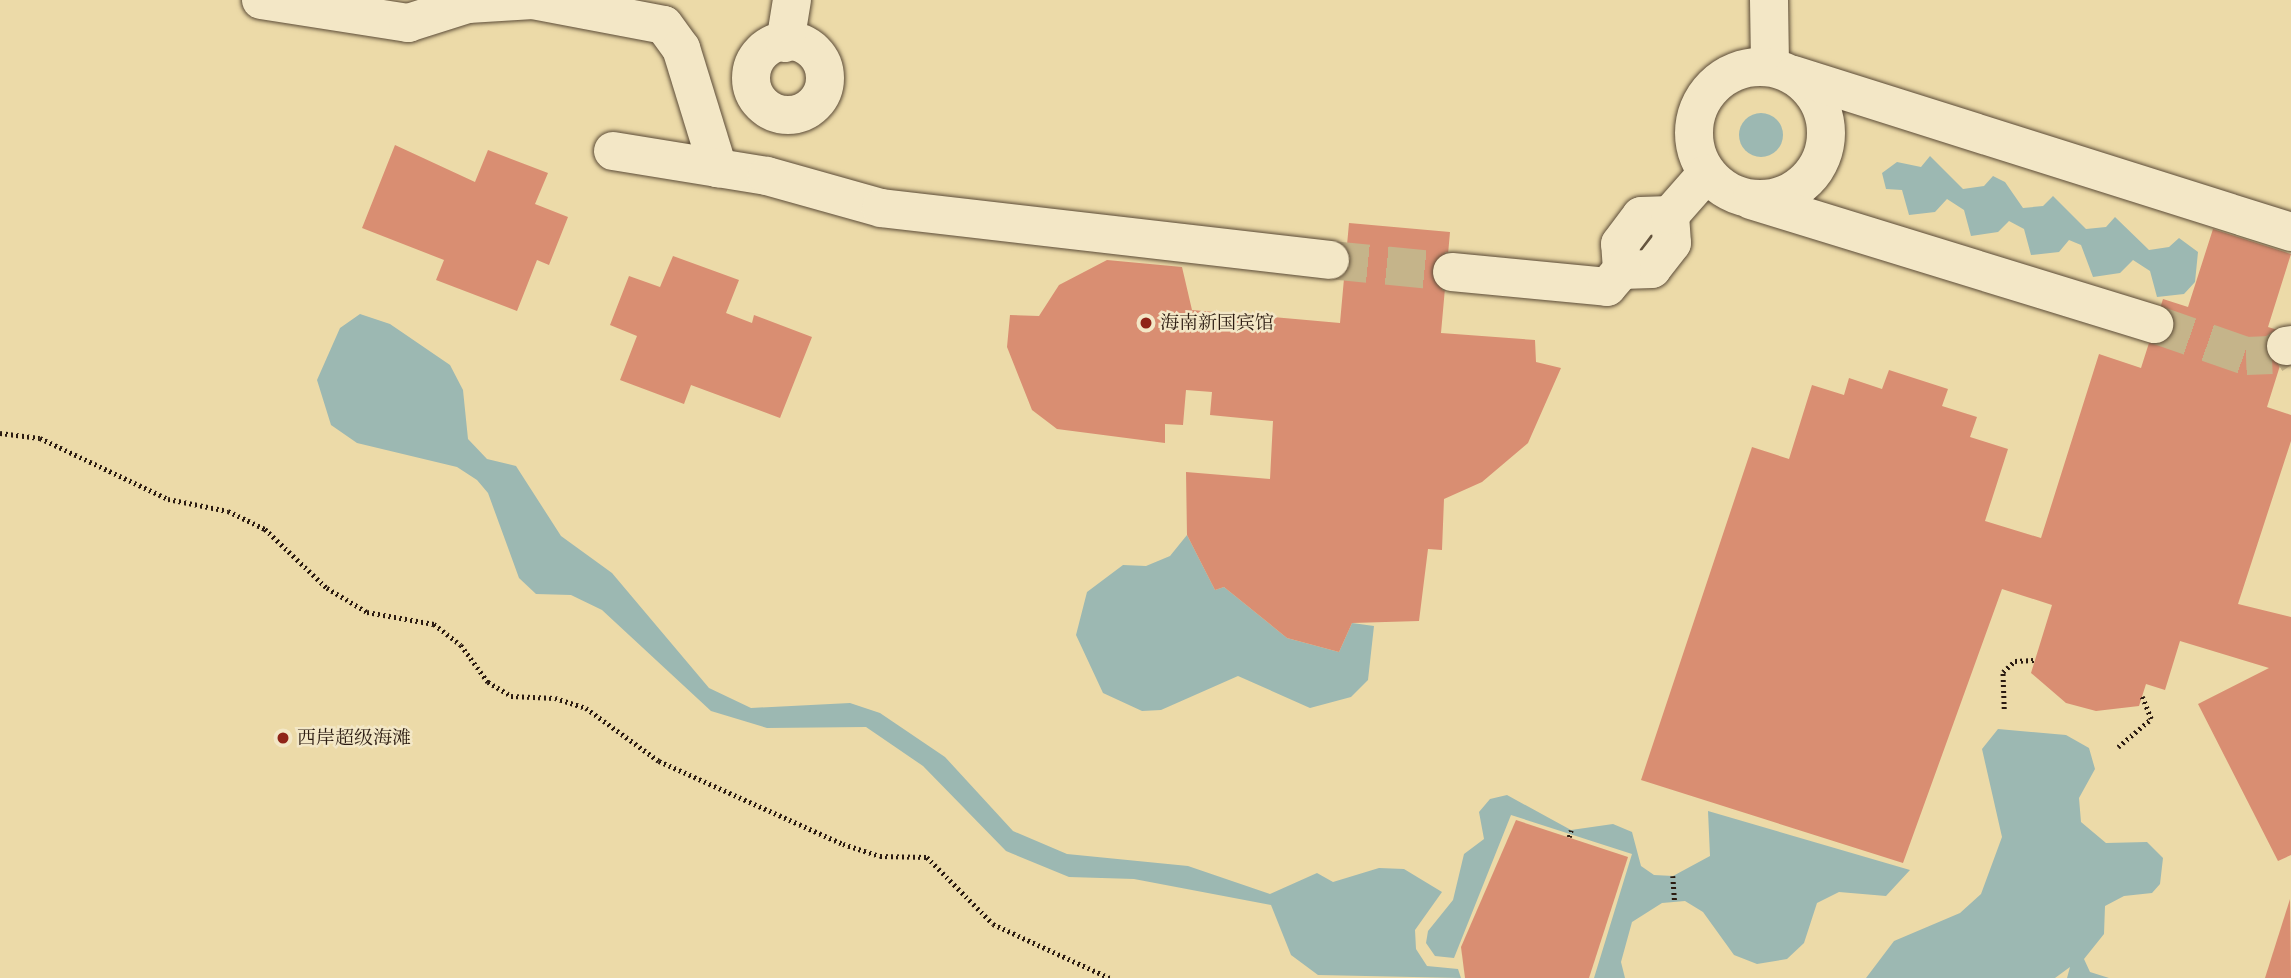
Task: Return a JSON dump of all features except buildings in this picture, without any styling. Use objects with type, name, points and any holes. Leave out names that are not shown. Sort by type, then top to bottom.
[{"type":"lane","points":[[261,0],[408,23],[468,4],[533,1],[664,25],[681,48],[718,168]]},
{"type":"lane","points":[[785,43],[792,0]]},
{"type":"lane","points":[[1751,200],[1777,198],[1801,186],[1818,167],[1827,142],[1820,104],[1782,71],[1769,0]]},
{"type":"lane","points":[[799,41],[822,59],[826,89],[807,112],[777,115],[754,97],[751,67],[769,44],[799,41]]},
{"type":"lane","points":[[2154,324],[1726,191],[1706,174],[1695,150],[1702,99],[1720,80],[1782,71],[2291,232]]},
{"type":"lane","points":[[767,176],[777,115]]},
{"type":"lane","points":[[613,151],[767,176],[881,208],[1330,260]]},
{"type":"lane","points":[[1452,272],[1606,287],[1622,270],[1620,243],[1641,216],[1670,215],[1706,174]]},
{"type":"path","points":[[0,433],[40,438],[168,499],[228,511],[265,529],[327,588],[367,612],[434,625],[461,645],[488,682],[511,696],[555,698],[586,708],[659,761],[843,844],[880,856],[928,857],[993,924],[1110,978]]},
{"type":"path","points":[[2004,709],[2003,672],[2015,662],[2034,660]]},
{"type":"path","points":[[2118,747],[2151,719],[2142,697]]},
{"type":"path","points":[[1569,838],[1571,830]]},
{"type":"path","points":[[1673,876],[1675,902]]},
{"type":"water","points":[[1761,113],[1777,119],[1783,135],[1777,151],[1761,157],[1745,151],[1739,135],[1745,119]]},
{"type":"water","points":[[1930,156],[1963,189],[1984,186],[1993,176],[2005,182],[2023,208],[2043,206],[2053,196],[2086,229],[2106,227],[2115,217],[2149,250],[2169,247],[2179,238],[2198,252],[2195,282],[2184,294],[2157,297],[2150,271],[2133,260],[2120,273],[2093,277],[2081,245],[2069,240],[2059,252],[2031,255],[2024,229],[2009,221],[1998,232],[1971,236],[1964,210],[1947,199],[1935,212],[1909,215],[1902,190],[1886,189],[1882,173],[1897,162],[1921,167]]},
{"type":"water","points":[[360,314],[390,324],[450,365],[463,390],[468,439],[487,459],[516,466],[561,536],[612,573],[709,688],[751,708],[850,703],[880,713],[945,757],[1013,831],[1067,854],[1188,866],[1270,894],[1317,873],[1333,882],[1379,868],[1404,869],[1442,892],[1415,930],[1416,949],[1427,966],[1458,969],[1461,978],[1318,975],[1291,955],[1271,905],[1134,879],[1069,877],[1006,851],[923,766],[866,727],[767,728],[711,711],[602,610],[571,595],[536,594],[519,578],[488,493],[477,480],[457,467],[357,443],[331,425],[317,380],[340,328]]},
{"type":"water","points":[[1187,535],[1215,590],[1224,587],[1287,638],[1339,652],[1352,623],[1374,626],[1368,680],[1351,697],[1310,708],[1238,676],[1161,710],[1142,711],[1103,693],[1076,635],[1087,592],[1123,565],[1146,566],[1170,556]]},
{"type":"water","points":[[1998,729],[2066,735],[2089,748],[2095,769],[2079,798],[2081,822],[2106,843],[2147,842],[2163,858],[2160,884],[2152,893],[2124,896],[2105,906],[2104,934],[2084,959],[2090,972],[2109,978],[2067,978],[2070,967],[2055,978],[1866,978],[1894,941],[1960,913],[1981,894],[2002,837],[1982,749]]},
{"type":"water","points":[[1507,795],[1571,830],[1613,824],[1632,832],[1641,866],[1654,875],[1673,876],[1710,856],[1708,811],[1910,870],[1886,896],[1839,892],[1817,903],[1804,943],[1787,959],[1757,964],[1734,955],[1703,912],[1685,901],[1662,903],[1632,922],[1621,962],[1625,978],[1594,978],[1632,854],[1511,815],[1454,958],[1435,956],[1426,943],[1428,931],[1453,900],[1464,854],[1484,839],[1479,812],[1490,799]]},
{"type":"tunnel","points":[[1330,260],[1452,272]]},
{"type":"tunnel","points":[[2154,324],[2246,356],[2272,355],[2286,346]]},
{"type":"place","name":"海南新国宾馆","points":[[1146,323]]},
{"type":"place","name":"西岸超级海滩","points":[[283,738]]}]
